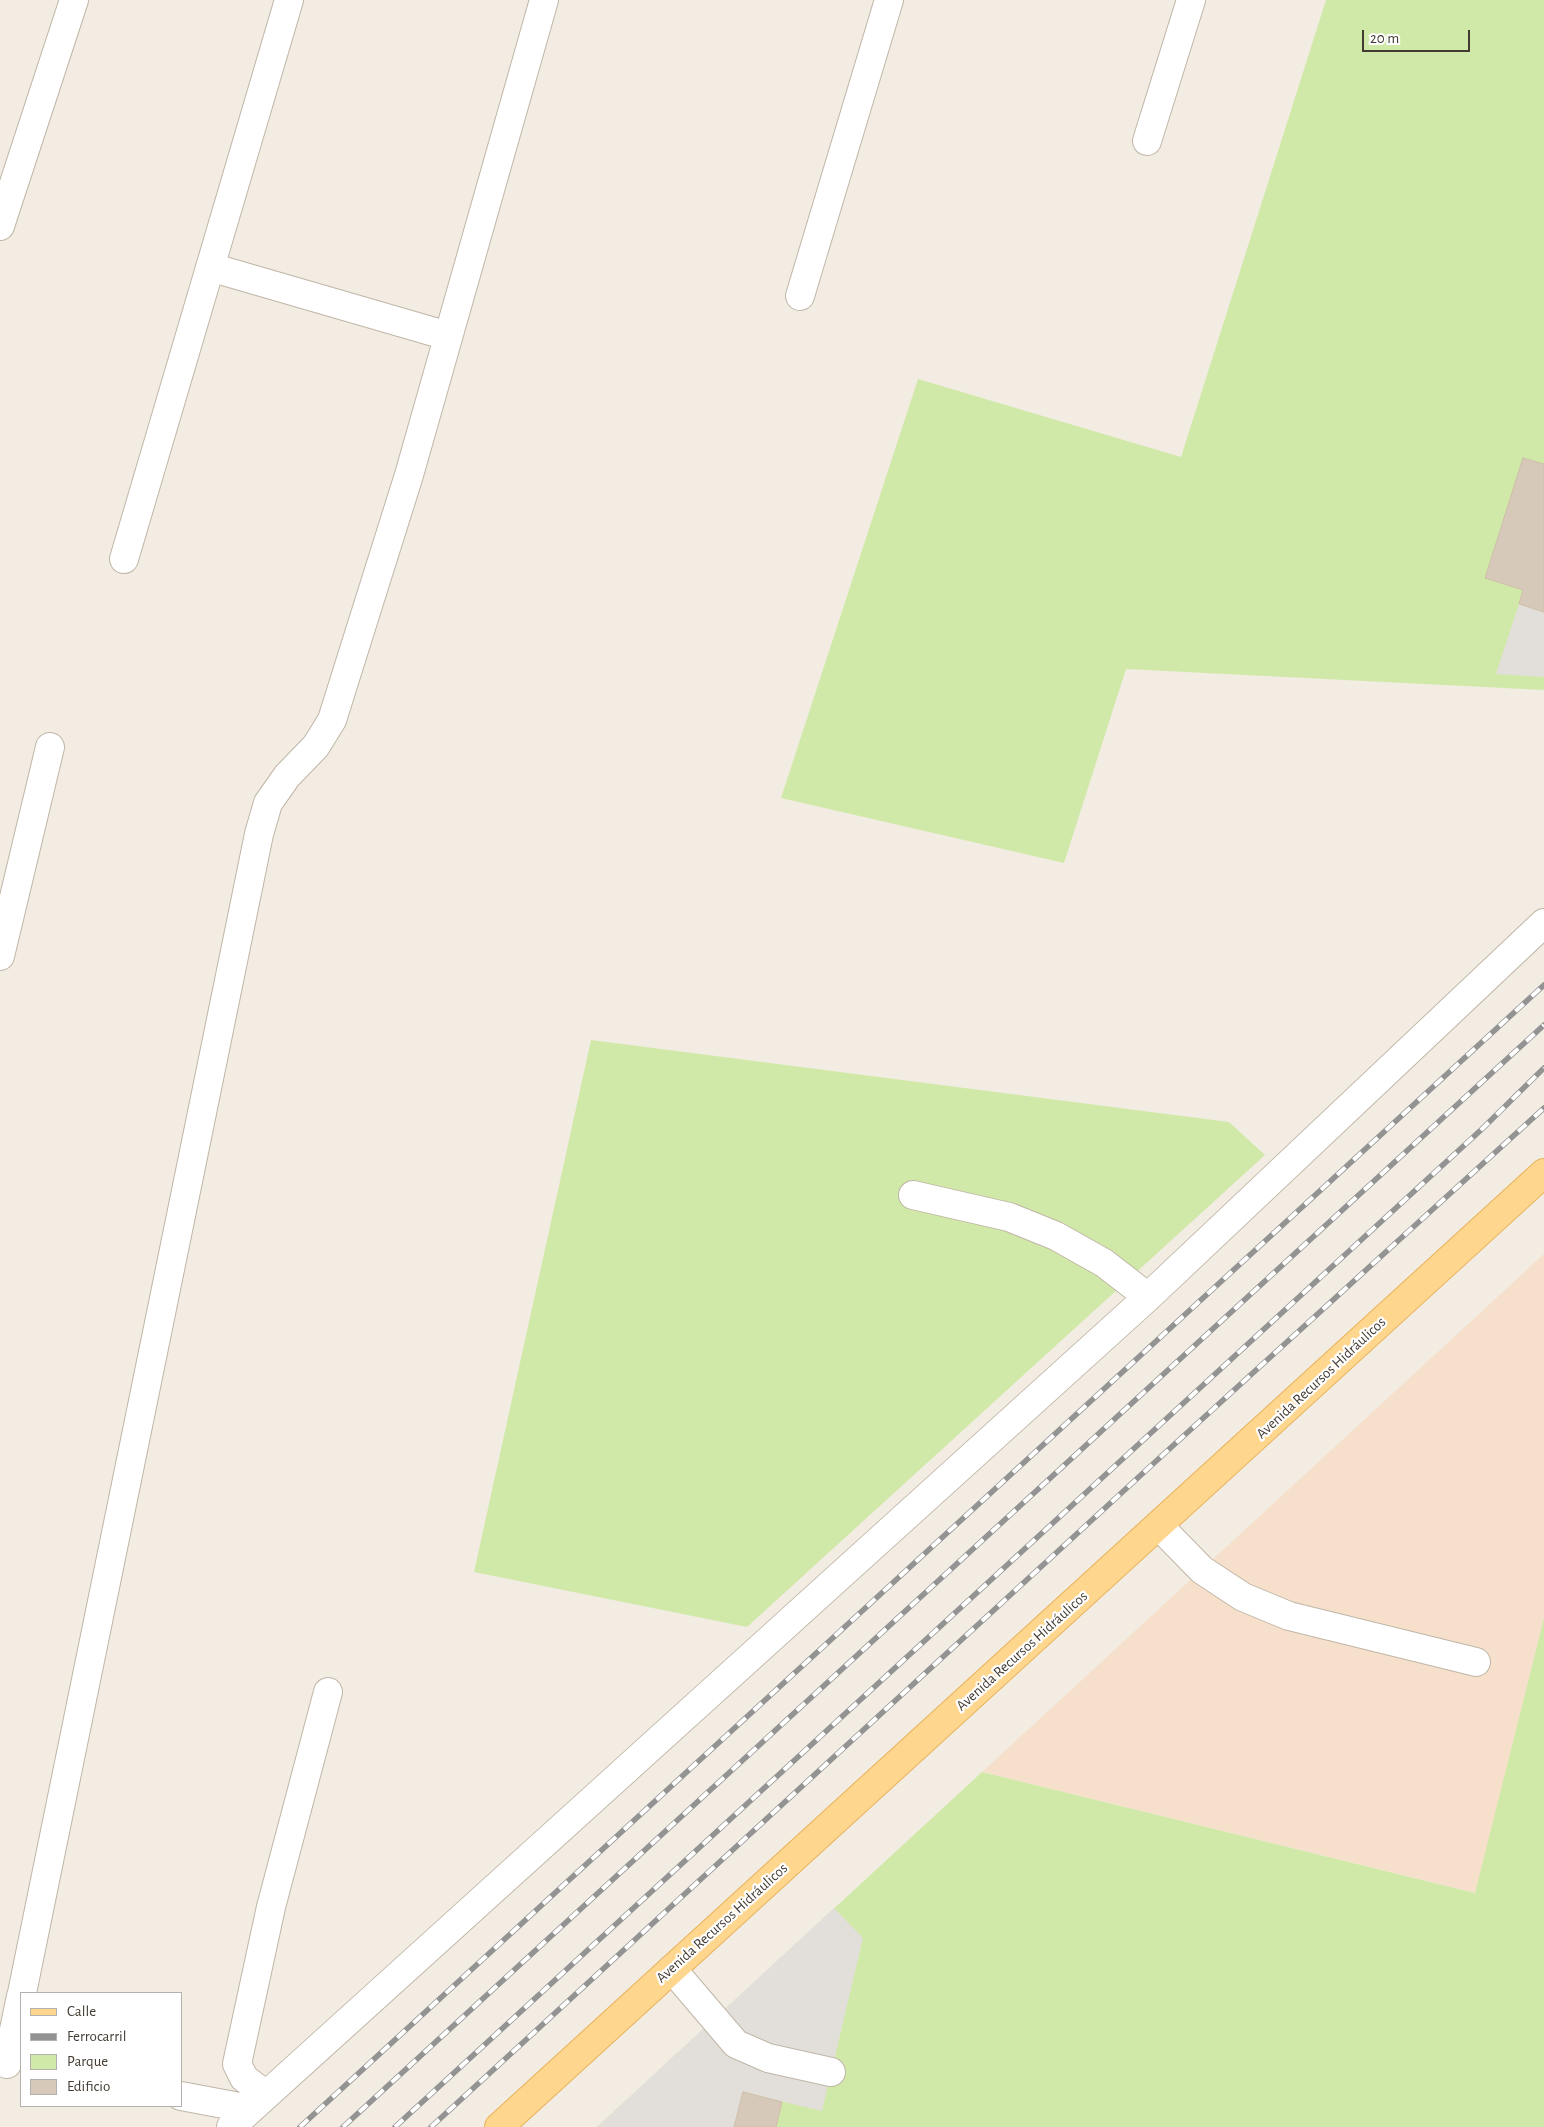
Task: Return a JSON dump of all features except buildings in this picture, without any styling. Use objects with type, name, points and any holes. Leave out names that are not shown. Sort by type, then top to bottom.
[{"type":"main road","name":"Avenida Recursos Hidráulicos","points":[[498,2127],[1544,1173]]},
{"type":"street","points":[[0,226],[5,191],[74,0]]},
{"type":"street","points":[[124,559],[289,0]]},
{"type":"street","points":[[23,1992],[259,834],[268,803],[288,776],[316,746],[332,720],[409,476],[544,0]]},
{"type":"street","points":[[800,296],[889,0]]},
{"type":"street","points":[[1147,141],[1191,0]]},
{"type":"street","points":[[210,267],[448,336]]},
{"type":"street","points":[[0,956],[50,748]]},
{"type":"street","points":[[230,2127],[1148,1297],[1544,923]]},
{"type":"street","points":[[913,1195],[1009,1217],[1056,1236],[1104,1263],[1148,1297]]},
{"type":"street","points":[[1159,1526],[1202,1570],[1243,1597],[1289,1616],[1476,1662]]},
{"type":"street","points":[[258,2102],[237,2064],[271,1907],[328,1692]]},
{"type":"street","points":[[672,1970],[736,2044],[768,2058],[831,2072]]},
{"type":"street","points":[[10,2064],[20,2006]]},
{"type":"street","points":[[182,2096],[258,2102]]},
{"type":"shaded area","points":[[1519,604],[1544,612],[1544,677],[1496,674]]},
{"type":"shaded area","points":[[1544,1254],[1544,1618],[1476,1893],[982,1772]]},
{"type":"shaded area","points":[[834,1908],[863,1938],[822,2111],[743,2092],[734,2127],[597,2127]]},
{"type":"green space","points":[[1326,0],[1544,0],[1544,690],[1126,669],[1064,863],[781,798],[918,379],[1181,457]]},
{"type":"green space","points":[[591,1040],[1229,1122],[1265,1155],[747,1627],[474,1572]]},
{"type":"green space","points":[[1544,1618],[1544,2127],[597,2127],[982,1772],[1475,1893]]},
{"type":"railway","points":[[300,2127],[1544,985]]},
{"type":"railway","points":[[343,2127],[1544,1025]]},
{"type":"railway","points":[[395,2127],[1482,1129],[1544,1068]]},
{"type":"railway","points":[[431,2127],[1166,1452],[1544,1108]]}]
